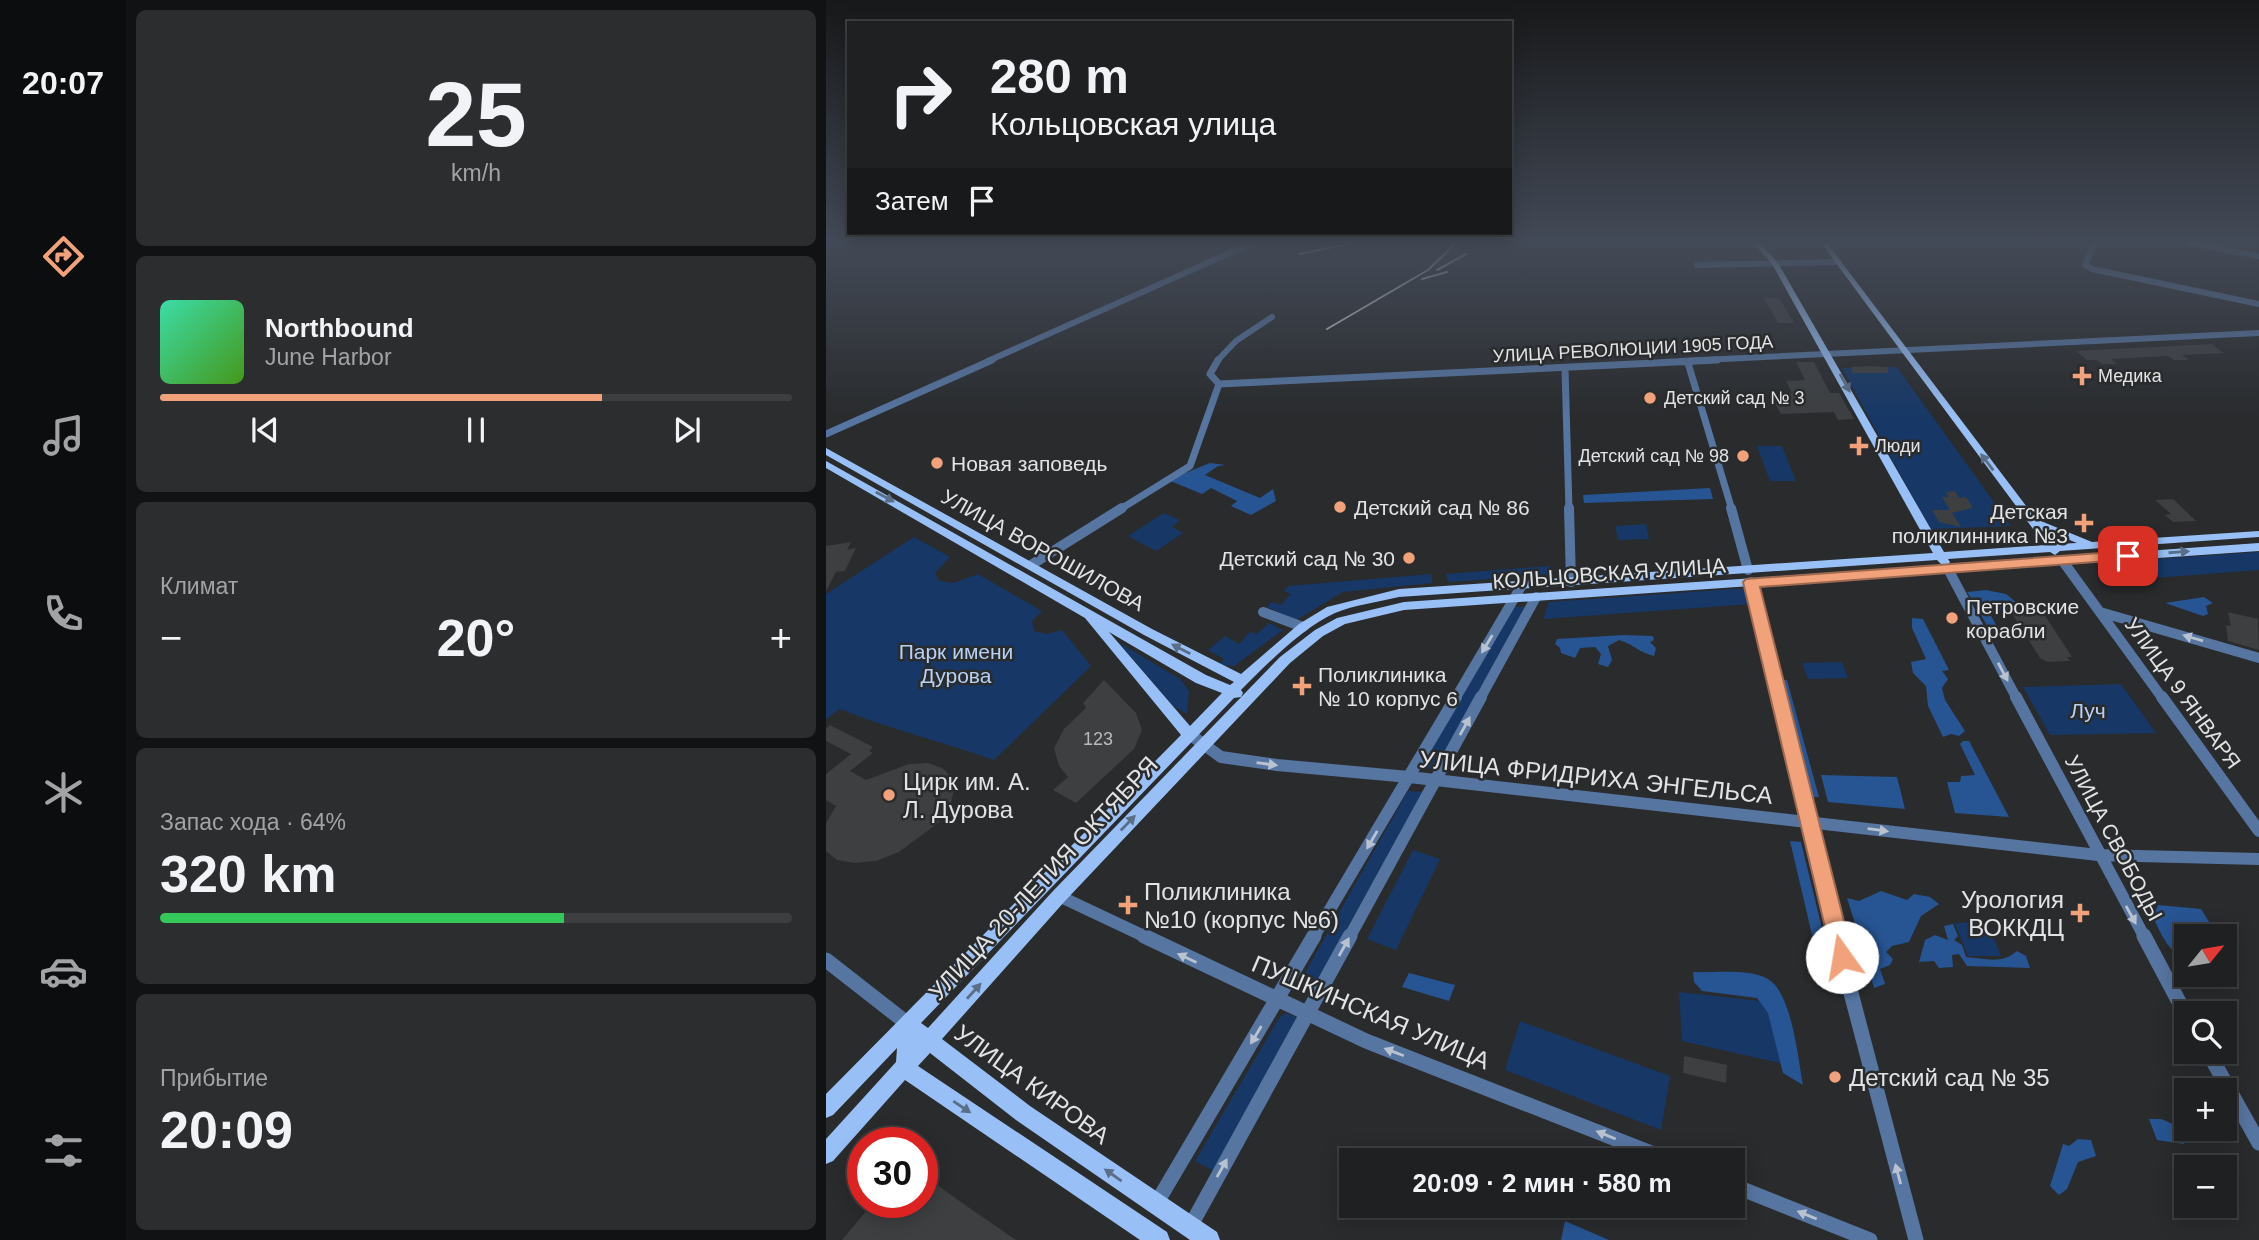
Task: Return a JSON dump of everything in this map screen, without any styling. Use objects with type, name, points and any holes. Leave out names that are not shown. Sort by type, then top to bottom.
[{"type":"main road","name":"УЛИЦА СВОБОДЫ","points":[[1797,301],[1948,569]]},
{"type":"main road","name":"УЛИЦА 9 ЯНВАРЯ","points":[[1867,301],[2062,560]]},
{"type":"main road","name":"УЛИЦА ВОРОШИЛОВА","points":[[826,451],[1148,632],[1242,680]]},
{"type":"main road","name":"УЛИЦА ВОРОШИЛОВА","points":[[826,464],[1229,692]]},
{"type":"main road","points":[[2030,519],[2073,539],[2105,545]]},
{"type":"main road","name":"КОЛЬЦОВСКАЯ УЛИЦА","points":[[1306,643],[1341,621],[1378,610],[1941,557],[2259,534]]},
{"type":"main road","name":"КОЛЬЦОВСКАЯ УЛИЦА","points":[[1316,619],[1343,606],[1373,597],[1522,585],[1948,569],[2259,547]]},
{"type":"main road","points":[[1084,611],[1188,733]]},
{"type":"main road","name":"УЛИЦА 20-ЛЕТИЯ ОКТЯБРЯ","points":[[826,1108],[1229,692],[1303,626],[1316,619]]},
{"type":"main road","name":"УЛИЦА 20-ЛЕТИЯ ОКТЯБРЯ","points":[[826,1154],[1059,896],[1250,694],[1306,643]]},
{"type":"main road","points":[[1242,680],[1250,694]]},
{"type":"main road","points":[[1229,692],[1250,694]]},
{"type":"main road","points":[[908,1024],[905,1069],[1147,1237]]},
{"type":"main road","name":"УЛИЦА КИРОВА","points":[[908,1024],[1023,1113],[1209,1240]]},
{"type":"street","points":[[826,434],[1123,301]]},
{"type":"street","points":[[1031,565],[1189,466],[1219,384],[1210,374],[1215,362],[1244,335],[1272,317]]},
{"type":"street","name":"УЛИЦА РЕВОЛЮЦИИ 1905 ГОДА","points":[[1219,384],[2259,333]]},
{"type":"street","points":[[1688,363],[1717,452],[1750,576],[1853,1006],[1916,1240]]},
{"type":"street","points":[[1565,368],[1571,582]]},
{"type":"street","name":"УЛИЦА 9 ЯНВАРЯ","points":[[2062,560],[2259,831]]},
{"type":"street","name":"УЛИЦА СВОБОДЫ","points":[[1948,569],[2098,855],[2179,1001]]},
{"type":"street","points":[[1156,1204],[1522,585]]},
{"type":"street","points":[[1189,1227],[1536,597]]},
{"type":"street","points":[[1263,612],[1303,626]]},
{"type":"street","points":[[2100,612],[2259,657]]},
{"type":"street","name":"УЛИЦА ФРИДРИХА ЭНГЕЛЬСА","points":[[1188,733],[1204,742],[1221,757],[2098,855],[2259,859]]},
{"type":"street","name":"ПУШКИНСКАЯ УЛИЦА","points":[[1059,896],[1366,1041],[1638,1148]]},
{"type":"street","points":[[826,960],[908,1024]]},
{"type":"street","points":[[2215,1064],[2259,1143]]},
{"type":"street","points":[[1745,1190],[1871,1240]]},
{"type":"green space","points":[[1897,367],[2011,526],[1930,529],[1842,368]]},
{"type":"green space","points":[[1757,446],[1782,446],[1796,481],[1770,481]]},
{"type":"green space","points":[[1164,513],[1180,520],[1172,527],[1183,533],[1156,551],[1128,536]]},
{"type":"green space","points":[[1646,524],[1649,539],[1618,540],[1615,526]]},
{"type":"green space","name":"Парк имени Дурова","points":[[914,537],[950,557],[935,573],[939,581],[953,583],[978,574],[1042,611],[1032,621],[1034,631],[1047,634],[1062,630],[1091,666],[994,760],[840,709],[826,719],[826,594]]},
{"type":"green space","points":[[2259,552],[2259,570],[2114,581],[2099,563]]},
{"type":"green space","points":[[1549,566],[1549,575],[1448,582],[1446,574]]},
{"type":"green space","points":[[1432,574],[1432,583],[1343,592],[1296,620],[1267,607],[1272,602],[1281,605],[1291,594],[1284,591],[1288,586]]},
{"type":"green space","points":[[1748,588],[1752,604],[1543,619],[1549,602]]},
{"type":"green space","points":[[1514,607],[1525,607],[1437,770],[1420,767]]},
{"type":"green space","points":[[1269,623],[1283,630],[1234,666],[1219,665],[1224,659],[1208,650],[1225,636],[1239,644],[1250,632],[1257,634]]},
{"type":"green space","points":[[1118,642],[1180,679],[1189,691],[1187,714],[1173,706]]},
{"type":"green space","points":[[1842,662],[1848,678],[1808,679],[1802,663]]},
{"type":"green space","name":"Луч","points":[[2121,684],[2156,733],[2050,735],[2023,687]]},
{"type":"green space","points":[[1408,791],[1423,792],[1312,991],[1298,985]]},
{"type":"green space","points":[[1413,850],[1440,859],[1396,950],[1367,939]]},
{"type":"green space","points":[[1987,922],[2001,956],[1968,956],[1955,923]]},
{"type":"green space","points":[[1679,992],[1779,1003],[1794,1066],[1682,1041]]},
{"type":"green space","points":[[1286,1013],[1296,1017],[1298,1024],[1215,1172],[1195,1161],[1279,1018]]},
{"type":"green space","points":[[1520,1021],[1670,1076],[1661,1130],[1505,1070]]},
{"type":"shaded area","points":[[1210,463],[1226,465],[1218,466],[1205,475],[1260,498],[1273,489],[1276,501],[1251,515],[1231,506],[1237,501],[1211,488],[1202,494],[1168,480]]},
{"type":"shaded area","points":[[1710,488],[1713,499],[1584,503],[1583,495]]},
{"type":"shaded area","points":[[1986,590],[2006,594],[2017,603],[2007,612],[1995,608],[1990,614],[2000,632],[1991,632],[1967,592]]},
{"type":"shaded area","points":[[2204,597],[2213,603],[2206,606],[2208,614],[2203,616],[2165,603]]},
{"type":"shaded area","points":[[1912,618],[1923,619],[1949,670],[1942,671],[1948,679],[1942,688],[1945,700],[1965,731],[1959,736],[1951,734],[1943,737],[1928,706],[1926,686],[1913,673],[1911,662],[1926,659],[1912,628]]},
{"type":"shaded area","points":[[1653,636],[1654,640],[1650,642],[1656,648],[1654,656],[1619,640],[1608,646],[1612,660],[1608,667],[1598,664],[1601,654],[1595,647],[1580,648],[1575,658],[1561,653],[1555,644],[1557,639]]},
{"type":"shaded area","points":[[1781,680],[1787,680],[1819,797],[1813,797]]},
{"type":"shaded area","points":[[1969,741],[2009,817],[1955,813],[1947,782],[1960,782],[1961,776],[1975,775],[1960,744]]},
{"type":"shaded area","points":[[1821,775],[1897,777],[1905,809],[1828,802]]},
{"type":"shaded area","points":[[1790,841],[1801,842],[1832,969],[1820,969]]},
{"type":"shaded area","points":[[1881,891],[1907,900],[1914,894],[1930,897],[1939,904],[1921,916],[1909,942],[1892,946],[1886,952],[1893,959],[1890,965],[1880,969],[1885,984],[1874,988],[1865,957],[1867,950],[1858,933],[1847,898],[1859,901]]},
{"type":"shaded area","points":[[2158,905],[2201,909],[2210,924],[2174,924],[2174,951],[2153,918]]},
{"type":"shaded area","points":[[1953,924],[1958,936],[1954,940],[1962,945],[1966,957],[1999,959],[2017,951],[2026,956],[2030,968],[1967,966],[1959,954],[1952,955],[1953,967],[1939,968],[1934,961],[1919,962],[1925,940],[1935,935],[1948,940],[1944,926]]},
{"type":"shaded area","points":[[1693,972],[1751,973],[1768,979],[1776,987],[1783,998],[1793,1028],[1803,1085],[1783,1073],[1768,1013],[1757,998],[1702,991],[1694,982]]},
{"type":"shaded area","points":[[1409,973],[1455,985],[1449,1001],[1402,987]]},
{"type":"shaded area","points":[[2149,1119],[2161,1119],[2174,1124],[2174,1141],[2186,1141],[2184,1144],[2157,1140]]},
{"type":"shaded area","points":[[2078,1139],[2091,1140],[2096,1156],[2078,1162],[2067,1189],[2059,1195],[2050,1186],[2063,1144],[2069,1146]]},
{"type":"shaded area","points":[[1565,1221],[1609,1240],[1561,1240]]},
{"type":"building","points":[[1766,301],[1781,301],[1794,323],[1778,323]]},
{"type":"building","points":[[2211,344],[2224,353],[2182,355],[2189,360],[2174,360],[2168,356],[2111,359],[2117,364],[2102,364],[2097,360],[2087,360],[2076,351]]},
{"type":"building","points":[[1796,362],[1814,362],[1830,393],[1839,393],[1854,419],[1838,420],[1834,412],[1781,414],[1770,395],[1792,393],[1786,381],[1805,380]]},
{"type":"building","points":[[1851,367],[1888,367],[1888,373],[1852,373]]},
{"type":"building","points":[[1955,491],[1959,498],[1966,497],[1973,508],[1952,513],[1961,527],[1939,522],[1932,510],[1950,510],[1942,497],[1949,497],[1946,492]]},
{"type":"building","points":[[2173,499],[2196,521],[2173,522],[2165,515],[2171,514],[2155,500]]},
{"type":"building","points":[[851,542],[847,550],[856,548],[845,571],[836,572],[826,591],[826,546]]},
{"type":"building","points":[[2228,612],[2258,619],[2259,650],[2228,641],[2226,625],[2231,626]]},
{"type":"building","points":[[2044,614],[2072,657],[2067,657],[2070,661],[2047,662],[2040,658],[2013,615]]},
{"type":"building","points":[[1104,680],[1136,713],[1142,730],[1134,749],[1076,803],[1053,790],[1068,777],[1059,766],[1054,748],[1064,729],[1086,708],[1083,703]]},
{"type":"building","name":"Цирк им. А. Л. Дурова","points":[[830,725],[873,747],[869,751],[873,753],[850,771],[866,780],[909,764],[928,763],[942,768],[952,777],[954,790],[950,806],[938,823],[899,852],[876,861],[855,863],[837,860],[826,851],[826,823],[836,806],[826,800],[826,774],[851,754],[826,741],[826,729]]},
{"type":"building","points":[[1684,1056],[1727,1065],[1726,1083],[1683,1073]]},
{"type":"building","points":[[938,1186],[1016,1240],[842,1240],[861,1218],[938,1218]]},
{"type":"railway","points":[[1327,329],[1375,301]]},
{"type":"place","name":"Медика","points":[[2082,376]]},
{"type":"place","name":"Детский сад № 3","points":[[1650,398]]},
{"type":"place","name":"Люди","points":[[1859,446]]},
{"type":"place","name":"Детский сад № 98","points":[[1743,456]]},
{"type":"place","name":"Новая заповедь","points":[[937,463]]},
{"type":"place","name":"Детский сад № 86","points":[[1340,507]]},
{"type":"place","name":"Детская поликлинника №3","points":[[2084,523]]},
{"type":"place","name":"Детский сад № 30","points":[[1409,558]]},
{"type":"place","name":"Петровские корабли","points":[[1952,618]]},
{"type":"place","name":"Поликлиника № 10 корпус 6","points":[[1302,686]]},
{"type":"place","name":"Цирк им. А. Л. Дурова","points":[[889,795]]},
{"type":"place","name":"Поликлиника №10 (корпус №6)","points":[[1128,905]]},
{"type":"place","name":"Урология ВОККДЦ","points":[[2080,913]]},
{"type":"place","name":"Детский сад № 35","points":[[1835,1077]]},
{"type":"route","points":[[1842,957],[1751,582],[2128,556]]}]
